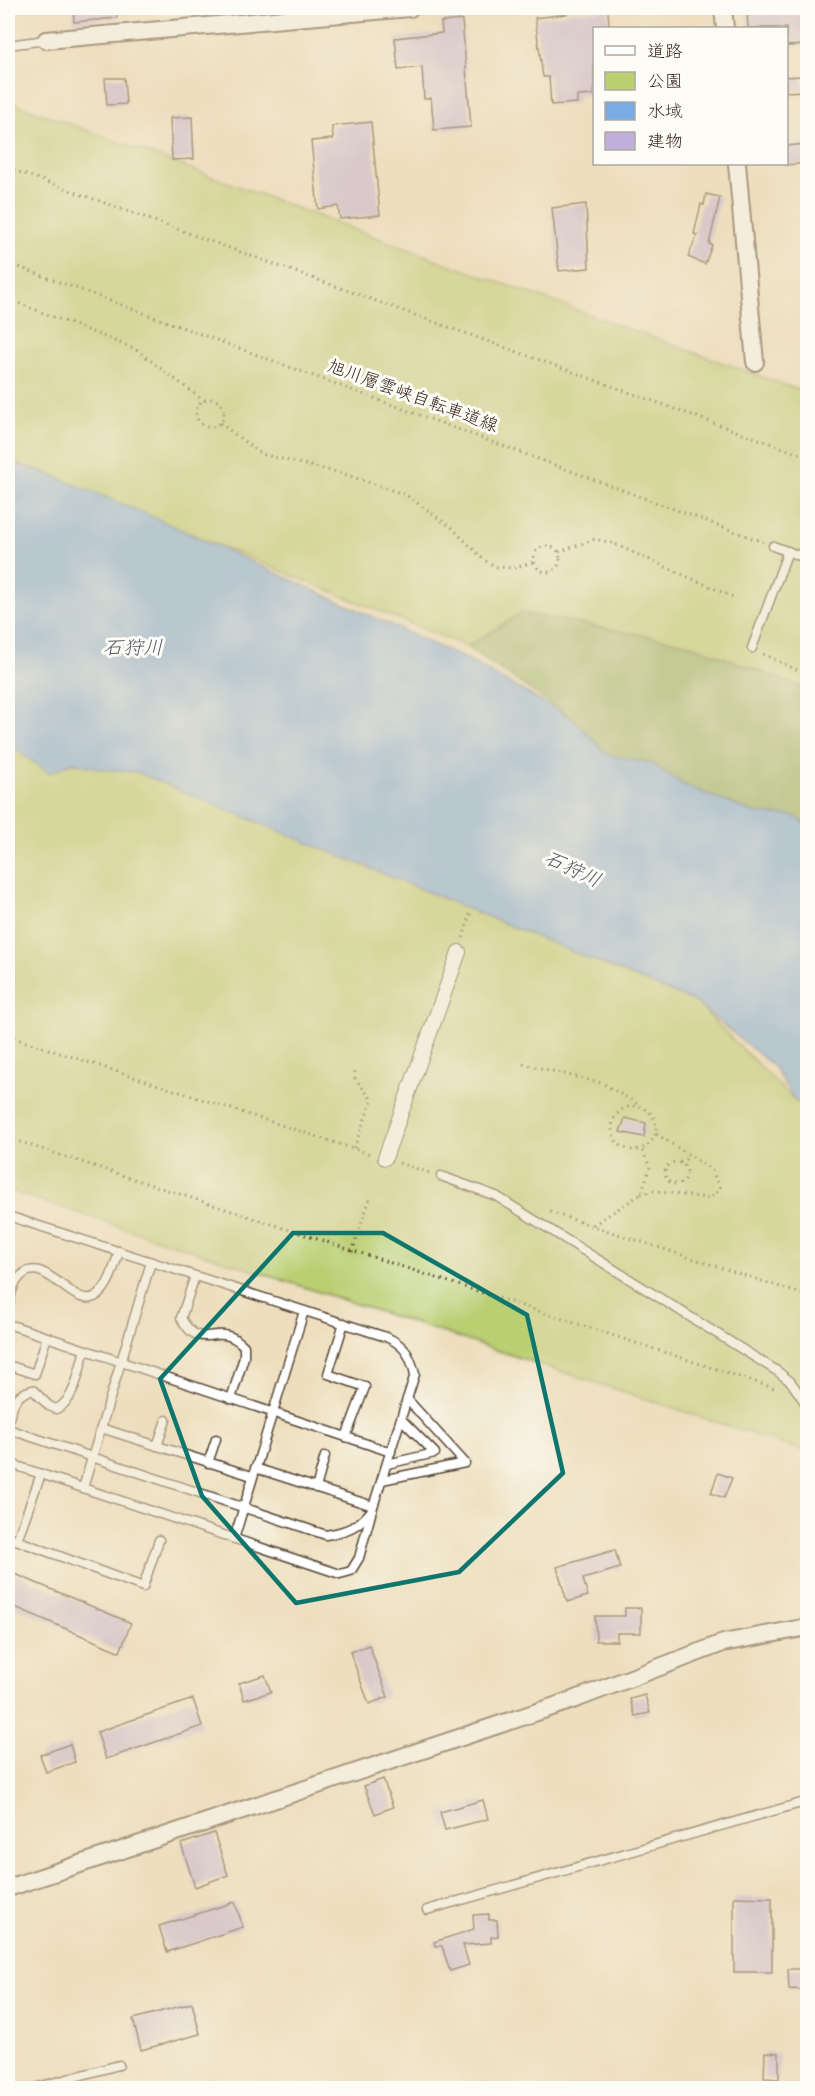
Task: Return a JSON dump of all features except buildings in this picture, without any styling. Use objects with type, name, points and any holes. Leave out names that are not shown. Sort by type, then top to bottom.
[{"type":"street","points":[[46,40],[410,8]]},
{"type":"street","points":[[723,8],[725,27]]},
{"type":"street","points":[[737,165],[755,362]]},
{"type":"street","points":[[385,1158],[459,952]]},
{"type":"street","points":[[8,1888],[573,1700],[723,1643],[807,1627]]},
{"type":"lane","points":[[8,45],[46,40]]},
{"type":"lane","points":[[773,546],[807,559]]},
{"type":"lane","points":[[752,648],[788,551]]},
{"type":"lane","points":[[441,1176],[496,1196],[786,1377],[807,1407]]},
{"type":"lane","points":[[8,1216],[400,1343],[410,1356],[415,1374],[359,1558],[351,1571],[340,1574],[8,1463]]},
{"type":"lane","points":[[8,1308],[16,1282],[27,1272],[42,1271],[52,1276],[69,1293],[83,1298],[96,1295],[108,1283],[119,1251]]},
{"type":"lane","points":[[83,1488],[152,1262]]},
{"type":"lane","points":[[195,1276],[181,1318],[187,1328],[197,1336],[207,1337],[222,1333],[234,1336],[244,1346],[244,1357],[231,1398]]},
{"type":"lane","points":[[234,1539],[304,1311]]},
{"type":"lane","points":[[344,1323],[328,1374],[365,1387],[346,1437]]},
{"type":"lane","points":[[8,1324],[391,1452]]},
{"type":"lane","points":[[8,1365],[35,1374],[47,1337]]},
{"type":"lane","points":[[8,1422],[14,1399],[22,1392],[33,1390],[49,1406],[57,1409],[64,1406],[71,1395],[85,1350]]},
{"type":"lane","points":[[382,1480],[465,1463],[407,1399]]},
{"type":"lane","points":[[387,1464],[435,1453],[401,1419]]},
{"type":"lane","points":[[157,1446],[166,1420]]},
{"type":"lane","points":[[101,1428],[208,1463],[316,1488],[373,1508]]},
{"type":"lane","points":[[8,1429],[326,1535],[348,1531],[358,1526],[373,1508]]},
{"type":"lane","points":[[208,1463],[216,1439]]},
{"type":"lane","points":[[316,1488],[325,1456]]},
{"type":"lane","points":[[17,1540],[41,1474]]},
{"type":"lane","points":[[8,1537],[143,1587],[159,1540]]},
{"type":"lane","points":[[427,1910],[807,1801]]},
{"type":"lane","points":[[34,2088],[120,2065]]},
{"type":"path","points":[[8,168],[807,457]]},
{"type":"path","name":"旭川層雲峡自転車道線","points":[[8,263],[773,546]]},
{"type":"path","points":[[8,299],[135,349],[204,401]]},
{"type":"path","points":[[212,399],[220,403],[224,416],[220,423],[211,428],[198,422],[197,408],[204,401],[212,399]]},
{"type":"path","points":[[220,423],[261,454],[344,474],[406,495],[452,528],[484,560],[496,567],[514,568],[534,562]]},
{"type":"path","points":[[559,552],[595,540],[612,543],[733,597]]},
{"type":"path","points":[[553,546],[559,552],[559,565],[552,571],[539,569],[534,562],[535,553],[541,547],[553,546]]},
{"type":"path","points":[[752,648],[807,675]]},
{"type":"path","points":[[459,952],[471,911]]},
{"type":"path","points":[[8,1036],[441,1176]]},
{"type":"path","points":[[523,1064],[602,1083],[644,1108],[654,1118],[655,1133],[648,1145],[634,1150],[620,1145],[612,1133],[612,1126],[617,1113],[623,1108],[630,1106],[644,1108]]},
{"type":"path","points":[[354,1148],[372,1100],[355,1078],[356,1070]]},
{"type":"path","points":[[592,1226],[641,1194],[654,1191],[707,1198],[715,1195],[720,1187],[711,1169],[655,1133]]},
{"type":"path","points":[[8,1138],[352,1252],[800,1396]]},
{"type":"path","points":[[641,1148],[650,1167],[641,1194]]},
{"type":"path","points":[[680,1163],[686,1169],[686,1176],[682,1182],[675,1184],[668,1181],[665,1171],[671,1164],[680,1163],[690,1156]]},
{"type":"path","points":[[675,1184],[677,1195]]},
{"type":"path","points":[[352,1252],[370,1198]]},
{"type":"path","points":[[539,1209],[807,1296]]},
{"type":"highlighted area","points":[[293,1233],[383,1233],[527,1315],[563,1473],[459,1572],[296,1603],[202,1496],[160,1379]]},
{"type":"green space","points":[[8,101],[429,257],[807,393],[807,689],[686,643],[521,613],[467,647],[8,459]]},
{"type":"green space","points":[[521,613],[686,643],[807,689],[807,824],[793,816],[758,814],[608,755],[573,719],[467,647]]},
{"type":"green space","points":[[8,740],[30,757],[136,772],[695,1002],[793,1099],[807,1108],[807,1452],[8,1190]]},
{"type":"water","name":"石狩川","points":[[8,462],[39,470],[142,512],[468,660],[573,719],[608,755],[651,763],[685,786],[758,814],[793,816],[807,824],[807,1109],[794,1099],[773,1066],[695,1002],[136,772],[101,769],[73,762],[50,773],[8,745]]}]
